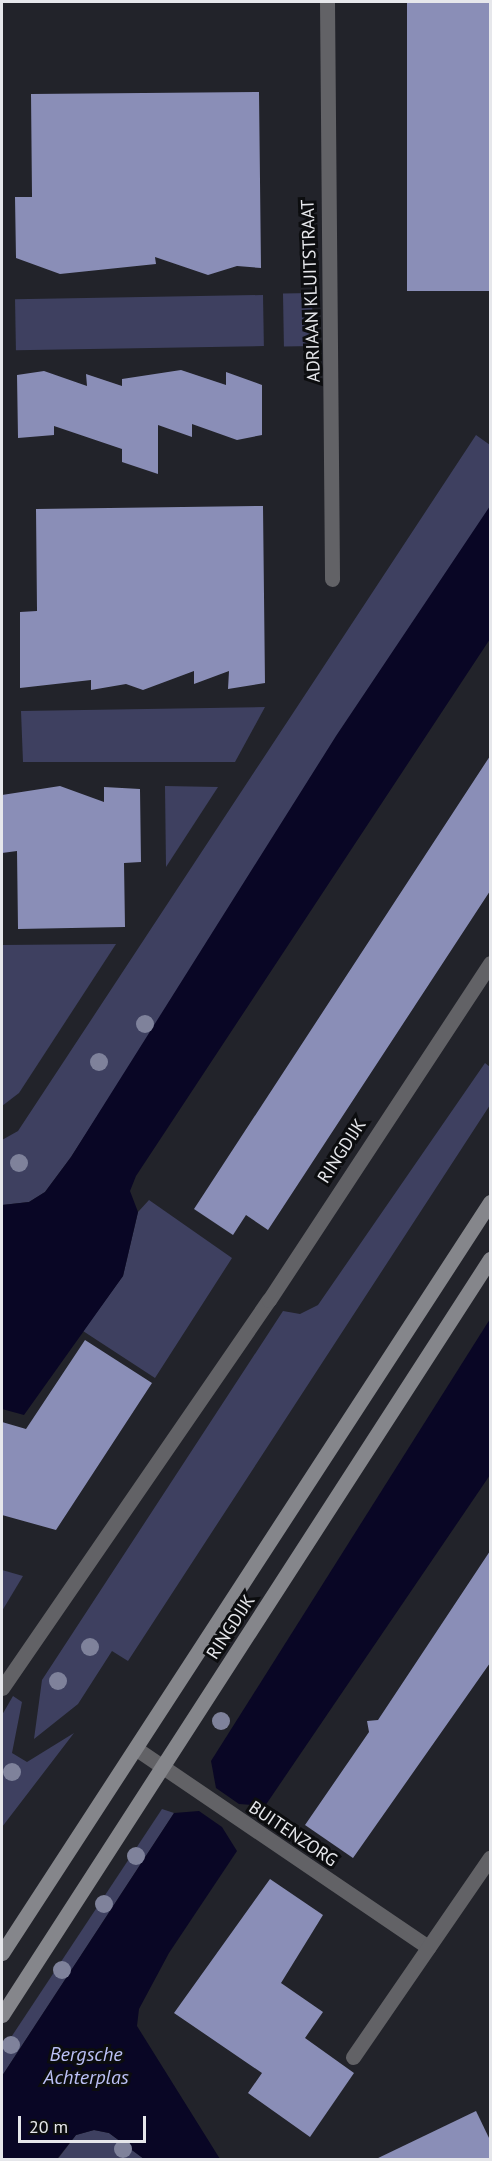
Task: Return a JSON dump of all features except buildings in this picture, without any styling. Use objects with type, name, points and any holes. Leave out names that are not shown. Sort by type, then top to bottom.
[{"type":"street","name":"ADRIAAN KLUITSTRAAT","points":[[327,2],[332,579]]},
{"type":"street","name":"RINGDIJK","points":[[2,1688],[269,1300],[490,963]]},
{"type":"street","name":"RINGDIJK","points":[[2,1953],[138,1750],[490,1202]]},
{"type":"street","name":"RINGDIJK","points":[[2,2015],[490,1259]]},
{"type":"street","name":"BUITENZORG","points":[[138,1750],[273,1845],[428,1947]]},
{"type":"street","points":[[353,2056],[490,1858]]},
{"type":"shaded area","points":[[312,293],[313,346],[284,346],[283,294]]},
{"type":"shaded area","points":[[263,295],[264,346],[16,350],[15,299]]},
{"type":"shaded area","points":[[476,435],[490,445],[490,508],[71,1157],[45,1192],[29,1202],[2,1205],[2,1140],[18,1131]]},
{"type":"shaded area","points":[[265,707],[235,762],[23,762],[21,711]]},
{"type":"shaded area","points":[[165,786],[218,787],[166,867]]},
{"type":"shaded area","points":[[116,944],[19,1093],[2,1106],[2,945]]},
{"type":"shaded area","points":[[485,1063],[490,1067],[490,1105],[128,1661],[112,1651],[78,1704],[34,1739],[42,1680],[283,1311],[300,1314],[318,1305]]},
{"type":"shaded area","points":[[149,1200],[232,1258],[155,1378],[83,1331],[123,1276],[138,1212]]},
{"type":"shaded area","points":[[2,1570],[23,1576],[2,1611]]},
{"type":"shaded area","points":[[13,1696],[22,1702],[12,1753],[27,1762],[74,1733],[2,1827],[2,1715]]},
{"type":"shaded area","points":[[162,1809],[174,1813],[2,2076],[2,2051]]},
{"type":"shaded area","points":[[94,2130],[109,2133],[144,2159],[57,2160],[76,2135]]},
{"type":"water","points":[[490,506],[490,639],[136,1176],[130,1191],[138,1212],[123,1276],[24,1415],[2,1409],[2,1205],[29,1202],[45,1192],[71,1157],[336,736]]},
{"type":"water","points":[[490,1319],[490,1475],[265,1806],[239,1804],[216,1788],[211,1761]]},
{"type":"water","name":"Bergsche Achterplas","points":[[199,1811],[222,1827],[237,1851],[169,1953],[139,2009],[137,2026],[220,2159],[144,2159],[109,2133],[94,2130],[76,2135],[57,2159],[2,2159],[2,2076],[174,1813]]}]
